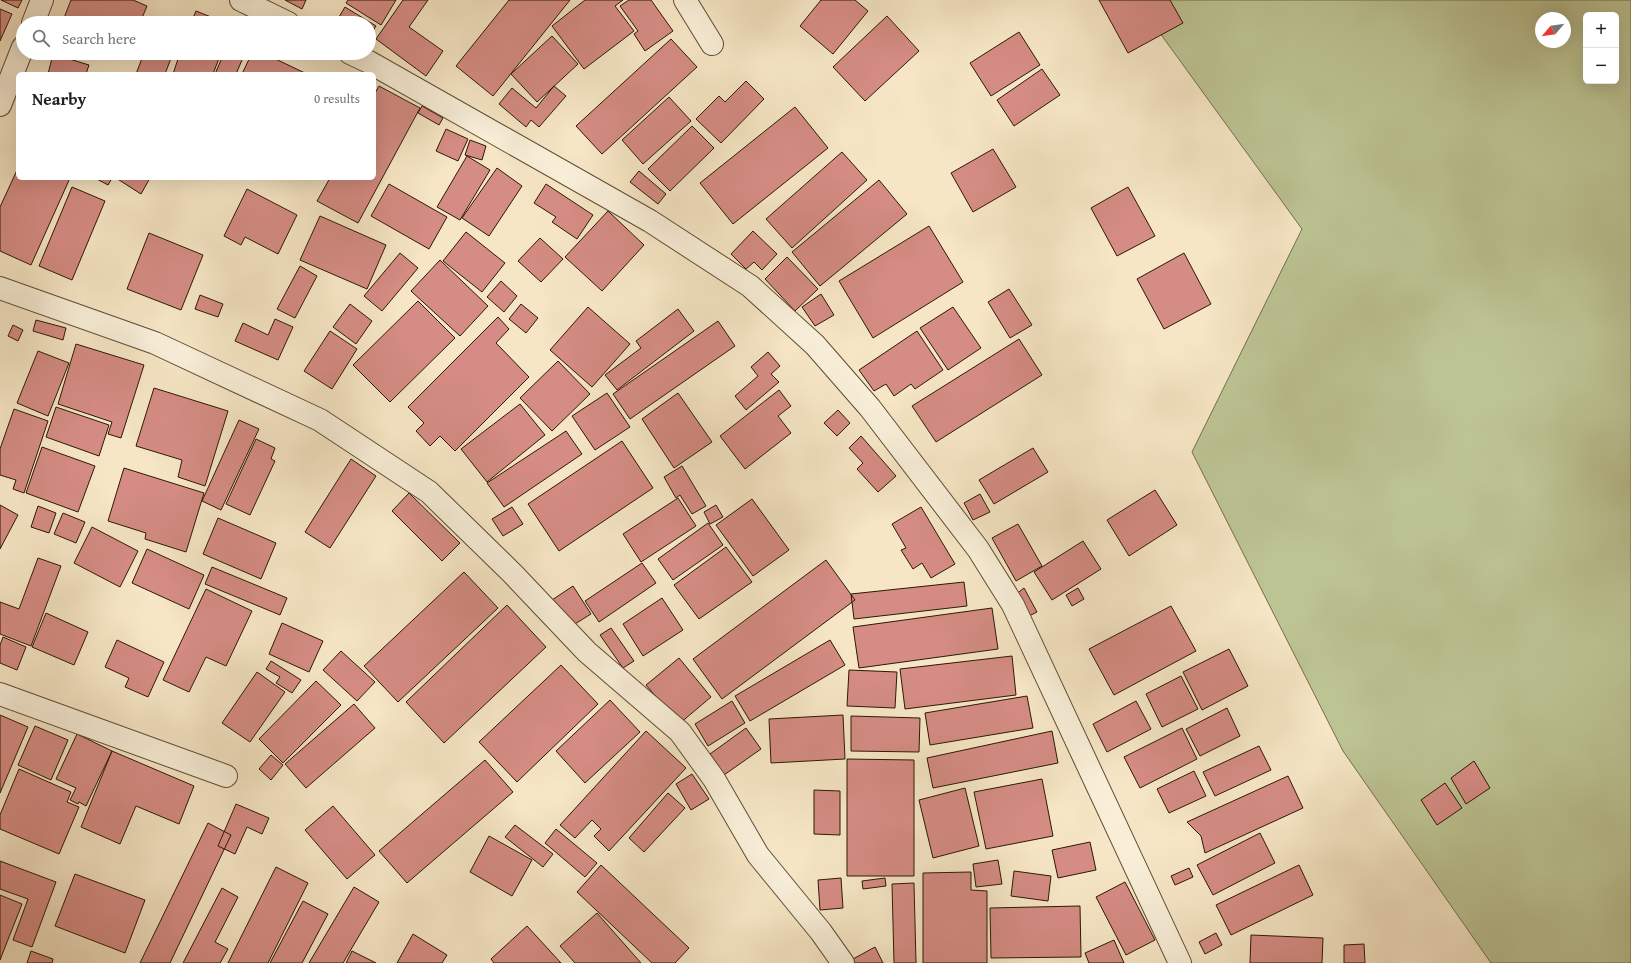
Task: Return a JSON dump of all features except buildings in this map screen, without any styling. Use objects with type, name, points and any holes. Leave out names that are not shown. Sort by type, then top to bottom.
[{"type":"street","points":[[35,16],[42,0]]},
{"type":"street","points":[[241,0],[274,16]]},
{"type":"street","points":[[685,0],[712,44]]},
{"type":"street","points":[[0,105],[18,60]]},
{"type":"street","points":[[365,60],[650,221],[750,286],[815,345],[870,408],[974,543],[1013,605],[1180,963]]},
{"type":"street","points":[[0,288],[155,343],[312,417],[430,492],[512,573],[587,652],[680,732],[714,779],[758,855],[821,932],[843,963]]},
{"type":"street","points":[[0,694],[226,776]]},
{"type":"green space","points":[[1136,0],[1631,0],[1631,963],[1491,963],[1343,751],[1192,452],[1302,229]]}]
